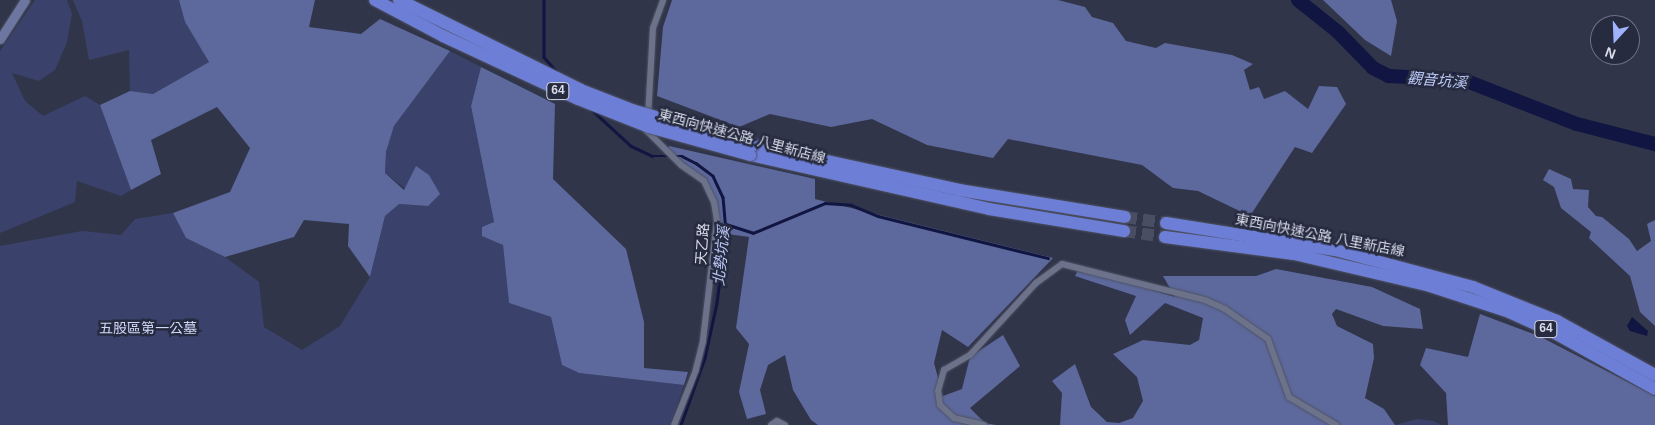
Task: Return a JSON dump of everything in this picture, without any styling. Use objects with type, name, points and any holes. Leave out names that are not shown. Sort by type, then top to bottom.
[{"type":"highway","name":"東西向快速公路 八里新店線","points":[[375,0],[442,36],[578,99],[674,135],[959,190],[1125,217]]},
{"type":"highway","name":"東西向快速公路 八里新店線","points":[[399,0],[581,90],[644,114],[752,150],[989,209],[1124,231]]},
{"type":"highway","name":"東西向快速公路 八里新店線","points":[[1166,223],[1372,264],[1531,310],[1655,375]]},
{"type":"highway","name":"東西向快速公路 八里新店線","points":[[1165,237],[1261,243]]},
{"type":"highway","name":"東西向快速公路 八里新店線","points":[[1431,280],[1553,332],[1655,389]]},
{"type":"street","points":[[0,39],[25,0]]},
{"type":"street","name":"天乙路","points":[[663,0],[653,28],[647,131],[681,164],[704,181],[714,202],[718,221],[703,341],[696,370],[674,425]]},
{"type":"street","points":[[984,425],[954,418],[940,405],[938,391],[944,370],[970,355],[1036,283],[1062,264],[1205,300],[1241,319],[1268,339],[1289,397],[1336,425]]},
{"type":"street","points":[[771,425],[777,421],[785,425]]},
{"type":"green space","points":[[35,0],[67,0],[72,14],[67,42],[55,70],[39,81],[12,73],[25,101],[43,116],[85,96],[100,105],[131,190],[121,196],[77,181],[75,202],[0,233],[0,51]]},
{"type":"green space","points":[[73,0],[179,0],[185,22],[209,62],[153,94],[130,91],[129,50],[89,60],[82,21]]},
{"type":"green space","name":"五股區第一公墓","points":[[450,51],[481,67],[471,106],[494,223],[503,245],[509,303],[551,317],[562,365],[579,373],[684,385],[670,425],[0,425],[0,246],[82,231],[121,235],[135,219],[173,213],[186,238],[225,257],[259,282],[264,327],[302,350],[340,326],[370,277],[385,216],[398,204],[428,206],[385,173],[386,152],[394,126]]},
{"type":"green space","points":[[1417,419],[1433,421],[1442,425],[1395,425]]},
{"type":"shaded area","points":[[179,0],[315,0],[309,27],[361,34],[380,19],[450,51],[394,126],[386,152],[385,173],[404,190],[416,166],[429,175],[440,194],[428,206],[399,204],[385,216],[370,277],[348,246],[349,224],[304,220],[294,237],[225,257],[186,238],[173,213],[230,192],[250,148],[217,107],[151,140],[161,174],[131,190],[100,105],[130,91],[153,94],[209,62],[185,22]]},
{"type":"shaded area","points":[[672,0],[1058,0],[1085,7],[1092,17],[1113,23],[1126,41],[1156,48],[1165,43],[1232,55],[1253,64],[1244,70],[1250,90],[1259,87],[1264,99],[1285,91],[1308,109],[1319,86],[1337,87],[1346,104],[1312,153],[1295,147],[1250,216],[1198,191],[1173,188],[1142,165],[1008,139],[993,158],[927,145],[872,119],[831,127],[770,114],[739,127],[657,96],[663,27]]},
{"type":"shaded area","points":[[1323,0],[1391,0],[1397,21],[1391,56],[1365,40]]},
{"type":"shaded area","points":[[481,67],[555,104],[553,179],[626,249],[644,322],[644,368],[688,372],[684,385],[579,373],[562,365],[551,317],[509,303],[503,245],[482,236],[482,227],[494,222],[471,106]]},
{"type":"shaded area","points":[[669,146],[815,179],[815,199],[1053,258],[968,347],[942,330],[934,363],[943,396],[962,389],[970,357],[1003,335],[1020,366],[970,408],[985,423],[996,425],[818,425],[811,420],[793,390],[785,355],[768,365],[760,390],[766,414],[747,419],[739,392],[749,344],[736,328],[749,237],[721,233],[711,188],[701,175],[675,163],[666,154]]},
{"type":"shaded area","points":[[1549,169],[1571,179],[1573,189],[1589,190],[1588,207],[1596,216],[1602,217],[1629,239],[1637,251],[1651,241],[1647,224],[1655,220],[1655,326],[1640,312],[1630,276],[1589,238],[1591,232],[1561,208],[1554,187],[1543,180]]},
{"type":"shaded area","points":[[1079,268],[1175,297],[1163,276],[1256,276],[1276,269],[1372,287],[1420,309],[1423,329],[1383,326],[1336,309],[1332,314],[1337,326],[1373,344],[1374,358],[1365,398],[1384,409],[1395,425],[1060,425],[1062,393],[1052,381],[1075,364],[1091,407],[1107,422],[1119,423],[1133,418],[1143,401],[1137,377],[1113,354],[1143,340],[1190,345],[1199,340],[1203,318],[1165,303],[1130,335],[1125,320],[1136,296],[1075,276]]},
{"type":"shaded area","points":[[1480,314],[1539,336],[1655,396],[1655,425],[1448,425],[1446,393],[1420,365],[1426,348],[1468,357]]},
{"type":"shaded area","points":[[1632,317],[1648,331],[1647,336],[1630,331],[1627,326]]},
{"type":"waterway","name":"北勢坑溪","points":[[544,0],[544,57],[558,73]]},
{"type":"waterway","name":"觀音坑溪","points":[[1298,0],[1338,32],[1373,68],[1389,76],[1464,80],[1577,124],[1655,144]]},
{"type":"waterway","name":"北勢坑溪","points":[[592,110],[631,146],[652,156],[682,156],[696,163],[713,176],[723,197],[726,233],[717,303],[705,358],[681,425]]},
{"type":"waterway","points":[[726,224],[753,233],[825,203],[851,205],[878,216],[1048,258]]},
{"type":"tunnel","points":[[1125,217],[1166,223]]},
{"type":"tunnel","points":[[1124,231],[1165,237]]}]
